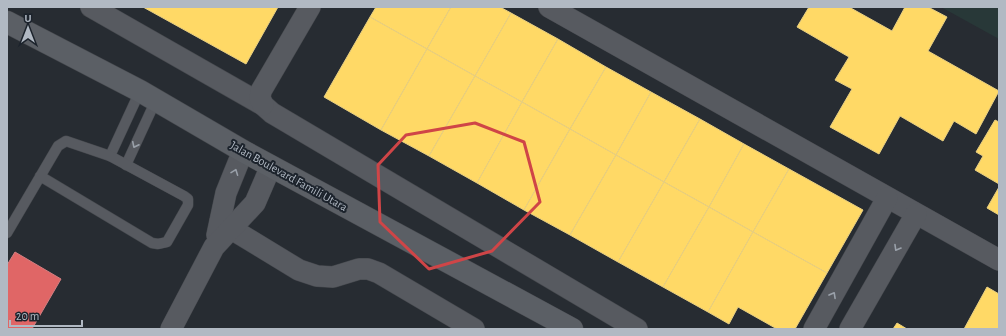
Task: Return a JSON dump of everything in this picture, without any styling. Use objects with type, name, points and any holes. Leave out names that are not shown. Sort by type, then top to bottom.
[{"type":"street","points":[[90,7],[263,105],[272,113],[637,329]]},
{"type":"street","points":[[263,105],[260,98],[261,91],[310,7]]},
{"type":"street","points":[[549,7],[999,260]]},
{"type":"street","name":"Jalan Boulevard Famili Utara","points":[[7,22],[148,96],[243,151],[572,329]]},
{"type":"street","points":[[171,329],[225,225],[226,193],[243,151]]},
{"type":"street","points":[[225,225],[255,203],[271,166]]},
{"type":"street","points":[[814,329],[887,198]]},
{"type":"street","points":[[850,329],[916,214]]},
{"type":"street","points":[[225,225],[299,270],[317,276],[333,277],[359,269],[368,269],[379,273],[474,329]]},
{"type":"lane","points":[[110,156],[148,96]]},
{"type":"lane","points":[[126,165],[148,96]]},
{"type":"lane","points":[[7,233],[40,176],[58,146],[66,141],[76,143],[110,156],[188,199],[188,205],[167,242],[158,244],[152,243],[40,176]]},
{"type":"highlighted area","points":[[475,123],[524,142],[540,202],[492,251],[429,269],[380,222],[378,165],[406,135]]},
{"type":"shaded area","points":[[941,7],[999,7],[999,39]]},
{"type":"building: Hunian","points":[[143,7],[278,7],[246,64]]},
{"type":"building: Hunian","points":[[376,7],[451,7],[427,49],[370,17]]},
{"type":"building: Hunian","points":[[451,7],[500,7],[511,13],[475,76],[427,49]]},
{"type":"building: Hunian","points":[[809,7],[849,7],[892,31],[905,7],[928,7],[947,17],[928,51],[999,91],[976,134],[954,121],[943,141],[900,116],[879,154],[830,127],[852,89],[835,80],[849,57],[797,27]]},
{"type":"building: Hunian","points":[[511,13],[558,39],[522,102],[475,76]]},
{"type":"building: Hunian","points":[[370,17],[427,49],[381,130],[324,97]]},
{"type":"building: Hunian","points":[[558,39],[606,67],[570,129],[522,102]]},
{"type":"building: Hunian","points":[[427,49],[475,76],[429,156],[381,130]]},
{"type":"building: Hunian","points":[[606,67],[651,92],[616,155],[570,129]]},
{"type":"building: Hunian","points":[[475,76],[522,102],[477,183],[429,156]]},
{"type":"building: Hunian","points":[[651,92],[700,119],[664,182],[616,155]]},
{"type":"building: Hunian","points":[[522,102],[570,129],[524,210],[477,183]]},
{"type":"building: Hunian","points":[[700,119],[744,144],[709,207],[664,182]]},
{"type":"building: Hunian","points":[[995,120],[999,122],[999,184],[975,170],[983,156],[976,152]]},
{"type":"building: Hunian","points":[[570,129],[616,155],[570,235],[524,210]]},
{"type":"building: Hunian","points":[[744,144],[789,169],[753,232],[709,207]]},
{"type":"building: Hunian","points":[[616,155],[664,182],[618,262],[570,235]]},
{"type":"building: Hunian","points":[[789,169],[863,210],[827,273],[753,232]]},
{"type":"building: Hunian","points":[[664,182],[709,207],[663,287],[618,262]]},
{"type":"building: Hunian","points":[[999,187],[999,215],[987,208]]},
{"type":"building: Hunian","points":[[709,207],[753,232],[708,312],[663,287]]},
{"type":"building: Hunian","points":[[753,232],[827,273],[795,329],[777,329],[738,307],[729,324],[708,312]]},
{"type":"building: Hunian","points":[[987,287],[999,294],[999,329],[964,329]]},
{"type":"building: Hunian","points":[[897,323],[907,329],[893,329]]},
{"type":"building: Toko","points":[[15,252],[61,279],[32,329],[7,329],[7,265]]}]
